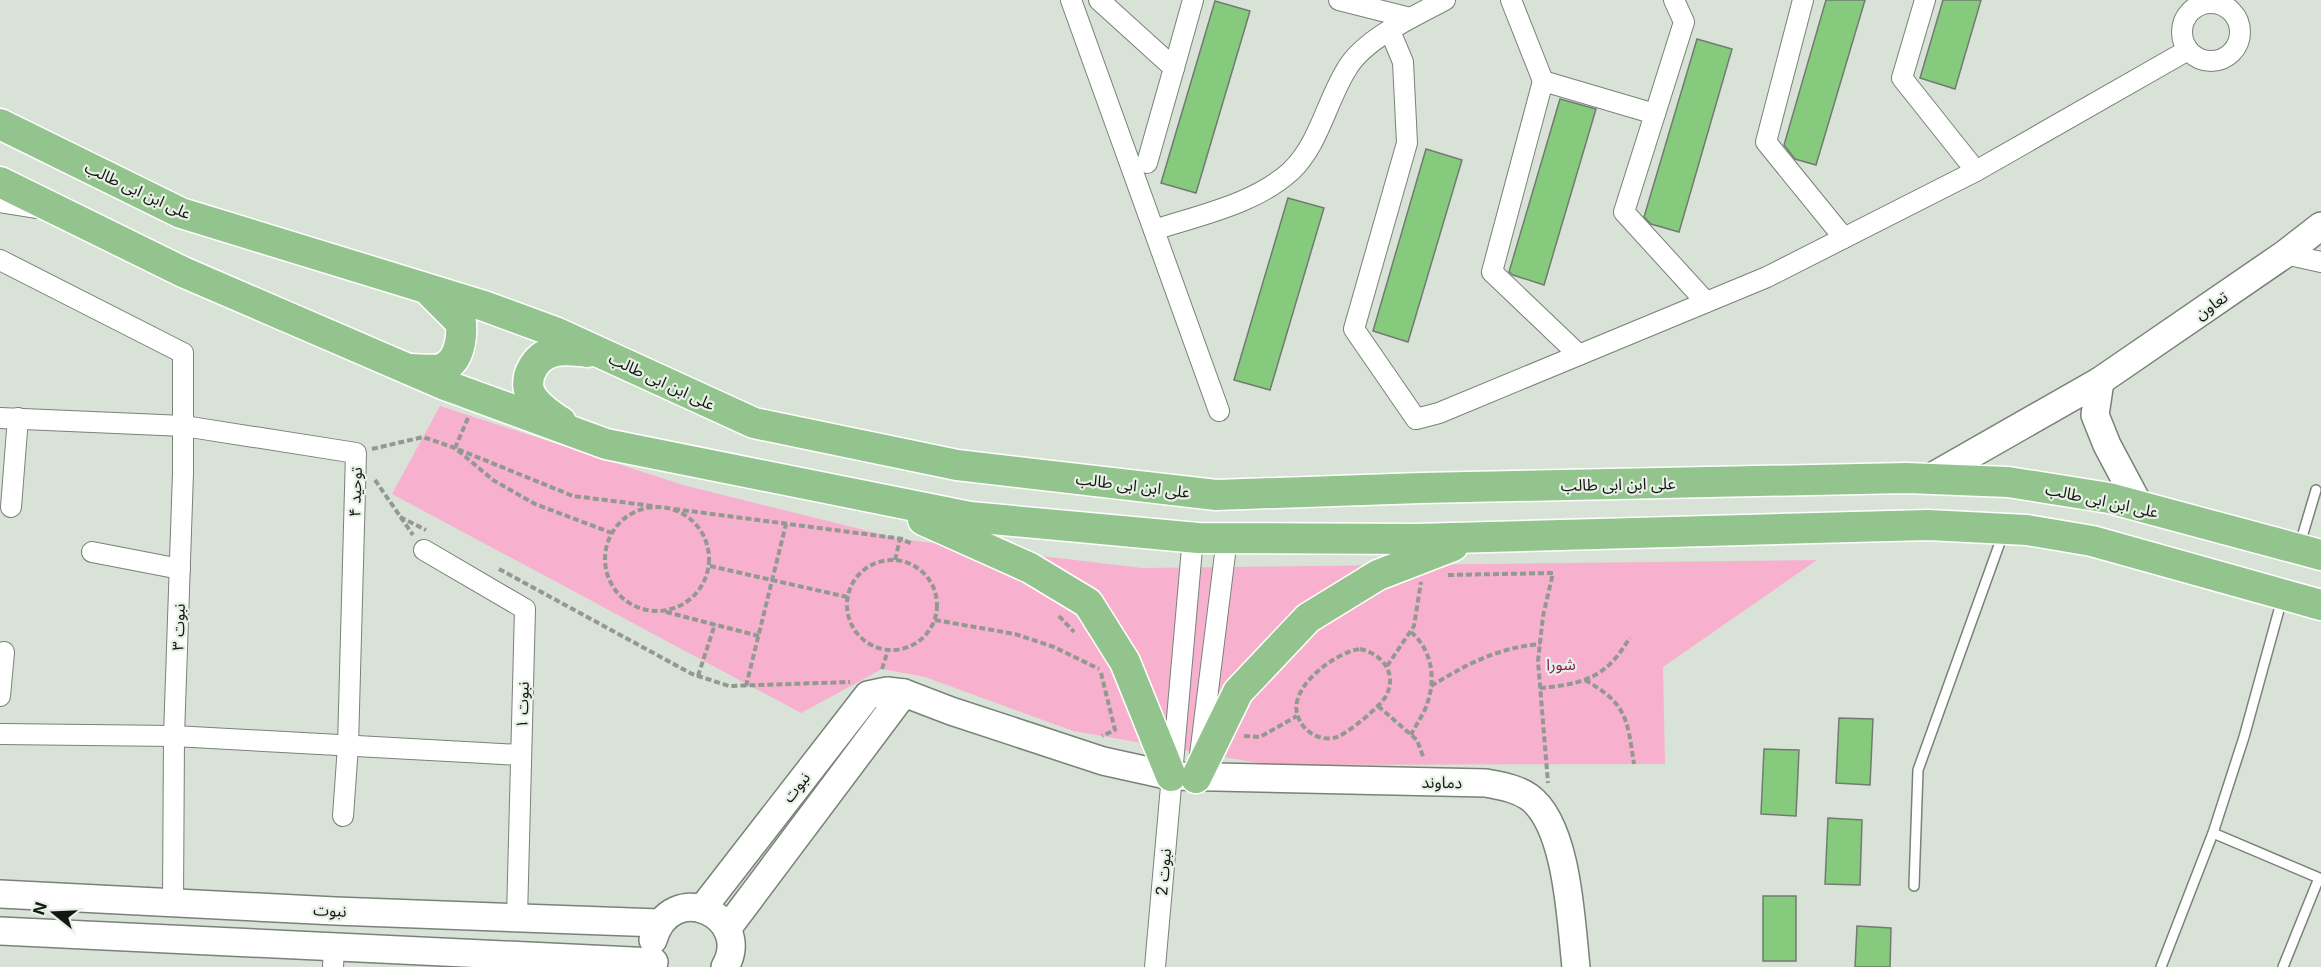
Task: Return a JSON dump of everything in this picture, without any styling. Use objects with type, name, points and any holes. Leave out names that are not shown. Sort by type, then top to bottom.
[{"type":"main road","name":"علی ابن ابی طالب","points":[[0,124],[181,213],[484,306],[555,332],[754,423],[957,465],[1216,495],[1444,487],[1928,478],[2008,482],[2109,498],[2310,552]]},
{"type":"main road","points":[[0,182],[183,272],[408,369],[606,444],[970,517],[1227,538],[1415,539],[1928,525],[2027,530],[2092,541],[2321,604]]},
{"type":"main road","name":"تعاون","points":[[1928,478],[2100,381],[2285,254],[2321,226]]},
{"type":"main road","points":[[408,369],[428,370],[445,367],[455,356],[462,337],[461,323],[453,312],[426,288]]},
{"type":"main road","points":[[583,436],[540,406],[530,393],[528,376],[536,360],[549,352],[579,351],[606,355]]},
{"type":"main road","points":[[2100,381],[2096,415],[2107,445],[2140,507]]},
{"type":"main road","points":[[876,499],[1030,568],[1088,603],[1125,662],[1133,685],[1184,777],[1220,729],[1238,692],[1308,618],[1378,575],[1434,566],[1477,537]]},
{"type":"main road","name":"نبوت","points":[[702,909],[868,695],[887,691],[904,693],[1103,761],[1184,777]]},
{"type":"main road","name":"نبوت","points":[[727,929],[904,693]]},
{"type":"main road","name":"دماوند","points":[[1184,777],[1486,783],[1517,790],[1531,798],[1542,811],[1552,829],[1567,885],[1576,967]]},
{"type":"main road","name":"نبوت","points":[[0,894],[335,911],[660,923]]},
{"type":"main road","points":[[0,931],[334,957],[656,964],[652,944],[660,923],[665,916],[678,909],[692,907],[718,917],[727,929],[731,944],[729,960],[725,967]]},
{"type":"main road","points":[[334,957],[335,911]]},
{"type":"street","points":[[1071,0],[1219,411]]},
{"type":"street","points":[[1099,0],[1174,68]]},
{"type":"street","points":[[1147,163],[1193,0]]},
{"type":"street","points":[[1339,0],[1410,18]]},
{"type":"street","points":[[1154,230],[1242,201],[1270,188],[1303,158],[1349,64],[1368,45],[1410,18],[1445,0]]},
{"type":"street","points":[[1511,0],[1543,81],[1492,273],[1579,355]]},
{"type":"street","points":[[1674,0],[1684,22],[1624,212],[1706,302]]},
{"type":"street","points":[[1803,0],[1766,142],[1844,238]]},
{"type":"street","points":[[1925,0],[1902,78],[1976,171]]},
{"type":"street","points":[[2212,2],[2225,6],[2235,13],[2241,37],[2237,48],[2228,57],[2215,62],[2198,58],[2188,50],[2182,34],[2184,22],[2195,3],[2212,2]]},
{"type":"street","points":[[1390,31],[1403,62],[1407,143],[1354,329],[1416,419],[1439,413],[1767,277],[1976,171],[2188,50]]},
{"type":"street","points":[[1543,81],[1655,114]]},
{"type":"street","points":[[0,202],[62,212]]},
{"type":"street","points":[[2285,254],[2321,262]]},
{"type":"street","name":"نبوت ۳","points":[[0,260],[183,352],[180,569],[174,736],[173,902]]},
{"type":"street","points":[[9,418],[11,507]]},
{"type":"street","name":"توحید ۴","points":[[9,418],[183,426],[356,453],[348,746],[343,816]]},
{"type":"street","points":[[1184,777],[1193,537]]},
{"type":"street","points":[[1184,777],[1217,635],[1227,538]]},
{"type":"street","name":"نبوت ۱","points":[[428,542],[525,609],[517,917]]},
{"type":"street","points":[[92,552],[180,569]]},
{"type":"street","points":[[0,696],[4,652]]},
{"type":"street","points":[[0,734],[174,736],[521,756]]},
{"type":"street","name":"نبوت 2","points":[[1155,967],[1184,777]]},
{"type":"lane","points":[[2310,552],[2316,490]]},
{"type":"lane","points":[[1914,886],[1918,770],[2005,529]]},
{"type":"lane","points":[[2161,967],[2213,833],[2244,737],[2283,594]]},
{"type":"lane","points":[[2213,833],[2319,878],[2283,967]]},
{"type":"path","points":[[455,448],[477,397]]},
{"type":"path","points":[[428,542],[400,517],[356,453],[423,437],[573,496],[900,539],[921,545]]},
{"type":"path","points":[[455,448],[493,480],[535,504],[612,533]]},
{"type":"path","points":[[657,506],[639,510],[624,518],[612,533],[606,548],[605,565],[610,582],[619,596],[633,606],[648,611],[665,611],[759,636]]},
{"type":"path","points":[[665,611],[681,606],[695,596],[705,582],[710,566],[709,548],[702,531],[690,518],[674,509]]},
{"type":"path","points":[[400,517],[428,542]]},
{"type":"path","points":[[746,686],[786,524]]},
{"type":"path","points":[[895,560],[900,539]]},
{"type":"path","points":[[895,560],[903,560],[917,566],[928,577],[935,590],[938,605],[935,620],[928,633],[917,643],[903,649],[881,648],[861,638],[852,626],[847,612],[847,597],[852,583],[861,571],[874,563],[895,560]]},
{"type":"path","points":[[710,566],[847,597]]},
{"type":"path","points":[[1387,666],[1414,626],[1419,604],[1434,566],[1553,573],[1542,616],[1538,662],[1552,829]]},
{"type":"path","points":[[495,567],[698,676],[729,686],[853,682]]},
{"type":"path","points":[[1052,610],[1074,630],[1080,640]]},
{"type":"path","points":[[935,620],[1015,634],[1054,647],[1133,685]]},
{"type":"path","points":[[698,676],[715,624]]},
{"type":"path","points":[[1411,632],[1420,640],[1428,654],[1432,677],[1428,702],[1411,735]]},
{"type":"path","points":[[1540,688],[1585,680],[1610,665],[1630,638]]},
{"type":"path","points":[[1431,686],[1477,659],[1515,646],[1540,644]]},
{"type":"path","points":[[1349,650],[1371,651],[1387,666],[1390,688],[1385,698],[1339,736],[1329,738],[1310,733],[1297,716],[1298,696],[1302,687],[1340,654],[1349,650]]},
{"type":"path","points":[[1093,660],[1100,669],[1115,730],[1099,738]]},
{"type":"path","points":[[1585,680],[1608,693],[1623,710],[1634,764]]},
{"type":"path","points":[[1378,706],[1417,740],[1432,782]]},
{"type":"path","points":[[1220,729],[1239,736],[1260,737],[1297,716]]},
{"type":"green space","name":"شورا","points":[[440,406],[683,485],[900,539],[1142,568],[1817,560],[1663,667],[1665,764],[1270,765],[1073,731],[925,677],[882,669],[801,713],[392,494]]},
{"type":"building","points":[[1826,0],[1865,0],[1816,165],[1795,159],[1784,145]]},
{"type":"building","points":[[1943,0],[1981,0],[1955,89],[1920,78]]},
{"type":"building","points":[[1215,1],[1250,11],[1196,193],[1161,183]]},
{"type":"building","points":[[1697,39],[1732,49],[1679,232],[1651,224],[1644,217]]},
{"type":"building","points":[[1560,99],[1596,109],[1544,285],[1509,272]]},
{"type":"building","points":[[1426,149],[1462,160],[1408,342],[1373,331]]},
{"type":"building","points":[[1288,198],[1324,208],[1270,390],[1234,380]]},
{"type":"building","points":[[1839,718],[1873,719],[1870,785],[1836,783]]},
{"type":"building","points":[[1764,749],[1799,750],[1796,816],[1761,814]]},
{"type":"building","points":[[1828,818],[1862,820],[1860,885],[1825,884]]},
{"type":"building","points":[[1763,896],[1796,896],[1796,961],[1763,961]]},
{"type":"building","points":[[1857,926],[1891,928],[1890,967],[1855,967]]}]
